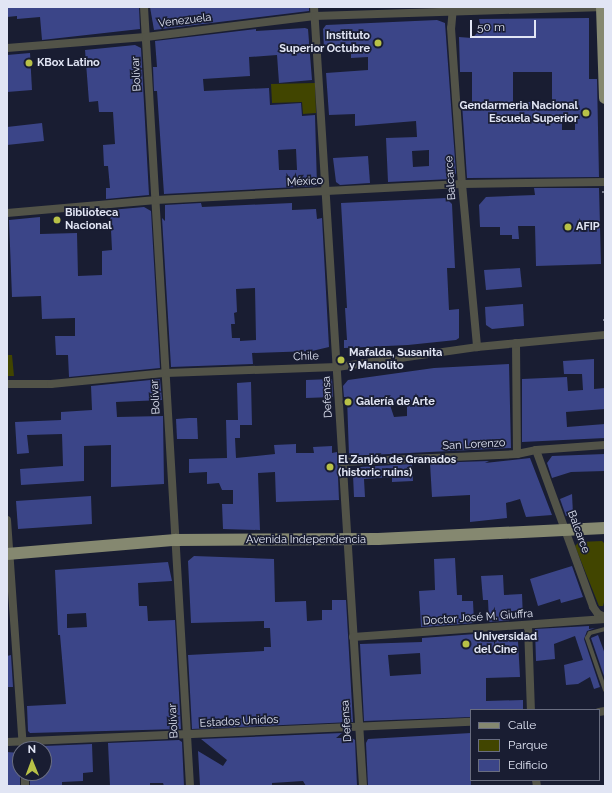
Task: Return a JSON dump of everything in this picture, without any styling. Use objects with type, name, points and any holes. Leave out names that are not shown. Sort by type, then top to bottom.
[{"type":"main road","points":[[603,7],[605,98]]},
{"type":"main road","name":"Avenida Independencia","points":[[8,554],[175,540],[347,540],[605,528]]},
{"type":"street","name":"Bolívar","points":[[144,7],[190,786]]},
{"type":"street","name":"Defensa","points":[[314,7],[327,192],[358,728],[363,786]]},
{"type":"street","name":"Venezuela","points":[[7,48],[146,37],[315,16],[402,10],[603,7]]},
{"type":"street","name":"Balcarce","points":[[453,9],[451,28],[462,184],[477,347]]},
{"type":"street","name":"México","points":[[7,213],[156,200],[462,184],[605,182]]},
{"type":"street","name":"Chile","points":[[7,384],[51,384],[166,374],[337,367],[477,347],[605,335]]},
{"type":"street","points":[[516,343],[517,454]]},
{"type":"street","name":"San Lorenzo","points":[[343,462],[517,454],[536,450],[605,445]]},
{"type":"street","name":"Balcarce","points":[[536,450],[593,607],[598,614],[605,618]]},
{"type":"street","points":[[7,520],[8,554],[23,741]]},
{"type":"street","name":"Doctor José M. Giuffra","points":[[353,637],[528,626],[605,618]]},
{"type":"street","points":[[528,626],[532,709]]},
{"type":"street","name":"Estados Unidos","points":[[52,743],[186,735],[470,722]]},
{"type":"lane","points":[[605,628],[590,633],[587,638],[605,690]]},
{"type":"green space","points":[[315,83],[316,113],[303,114],[302,102],[272,103],[271,84]]},
{"type":"green space","points":[[7,355],[12,355],[14,376],[7,376]]},
{"type":"green space","points":[[602,541],[605,544],[605,599],[603,606],[599,606],[575,546],[579,542]]},
{"type":"building","points":[[7,7],[139,7],[140,29],[42,40],[40,17],[17,19],[17,16],[7,17]]},
{"type":"building","points":[[150,7],[309,7],[309,11],[154,30]]},
{"type":"building","points":[[589,18],[589,79],[597,79],[599,177],[467,178],[462,104],[472,103],[472,72],[460,72],[459,37],[472,38],[481,29],[479,19]],"holes":[[[513,72],[552,72],[552,102],[513,102]],[[562,117],[575,117],[575,130],[562,130]]]},
{"type":"building","points":[[437,20],[445,23],[456,173],[452,179],[388,182],[386,138],[417,137],[416,121],[355,126],[355,114],[329,115],[326,73],[368,70],[368,57],[351,58],[351,48],[324,49],[323,29],[326,25]],"holes":[[[429,150],[429,166],[413,167],[412,151]]]},
{"type":"building","points":[[256,29],[256,31],[308,29],[312,80],[279,83],[277,55],[249,57],[250,76],[203,79],[204,91],[269,88],[270,105],[301,103],[302,116],[315,115],[317,186],[164,194],[157,91],[154,91],[153,67],[157,67],[155,41]],"holes":[[[296,149],[297,170],[279,170],[278,150]]]},
{"type":"building","points":[[135,45],[141,48],[149,195],[106,199],[106,188],[110,188],[108,166],[104,166],[103,145],[115,144],[113,112],[99,112],[98,101],[89,102],[85,50]]},
{"type":"building","points":[[30,53],[32,90],[7,92],[7,55]]},
{"type":"building","points":[[42,123],[44,141],[7,145],[7,127]]},
{"type":"building","points":[[368,156],[370,183],[340,185],[336,182],[333,158]]},
{"type":"building","name":"AFIP","points":[[534,188],[599,188],[601,264],[536,266],[535,226],[518,226],[519,239],[512,239],[512,235],[500,235],[500,227],[480,227],[479,205],[486,197],[535,195]]},
{"type":"building","points":[[446,198],[452,204],[455,268],[447,268],[449,310],[459,309],[459,338],[456,340],[408,345],[344,348],[344,340],[347,340],[345,308],[347,308],[341,203]]},
{"type":"building","points":[[201,203],[202,207],[292,203],[292,210],[316,209],[317,219],[322,218],[329,347],[312,351],[252,353],[253,364],[171,367],[162,218],[165,221],[165,205]],"holes":[[[255,288],[256,340],[240,341],[240,338],[232,338],[231,324],[235,324],[234,313],[237,312],[236,289]]]},
{"type":"building","points":[[144,207],[151,211],[160,368],[69,377],[68,355],[56,355],[55,336],[75,336],[75,318],[42,319],[41,296],[12,297],[9,220],[40,217],[40,234],[77,233],[78,276],[102,275],[102,251],[112,250],[110,210]]},
{"type":"building","points":[[520,268],[522,287],[486,290],[484,270]]},
{"type":"building","points":[[523,304],[524,326],[492,329],[486,325],[485,307]]},
{"type":"building","points":[[594,359],[594,389],[605,388],[605,409],[566,412],[567,427],[605,424],[605,438],[522,442],[522,379],[567,377],[568,391],[583,390],[582,374],[564,374],[563,361]]},
{"type":"building","points":[[509,364],[511,448],[349,456],[347,397],[344,397],[343,386],[348,380],[434,368]],"holes":[[[407,401],[407,416],[394,417],[390,405]]]},
{"type":"building","points":[[160,379],[162,400],[116,402],[117,417],[163,416],[164,484],[111,487],[111,445],[84,446],[84,481],[21,485],[20,469],[63,466],[62,434],[27,435],[29,453],[17,454],[15,422],[61,420],[61,412],[92,410],[91,386]]},
{"type":"building","points":[[332,379],[333,397],[306,398],[306,380]]},
{"type":"building","points":[[251,382],[252,425],[240,425],[240,438],[235,438],[236,458],[275,454],[274,445],[296,444],[296,453],[314,453],[313,447],[332,446],[332,453],[337,452],[339,500],[276,502],[275,472],[258,473],[260,530],[223,529],[222,504],[233,504],[233,490],[222,490],[219,483],[207,484],[207,472],[189,473],[189,459],[227,458],[226,420],[238,420],[237,383]]},
{"type":"building","points":[[197,418],[198,439],[177,439],[176,419]]},
{"type":"building","points":[[605,454],[605,471],[571,472],[552,478],[547,463],[552,456]]},
{"type":"building","points":[[530,458],[552,515],[526,517],[520,499],[506,503],[507,518],[470,522],[470,495],[432,497],[430,463],[489,461],[485,463]]},
{"type":"building","points":[[412,464],[413,481],[392,482],[392,477],[364,479],[365,497],[354,497],[353,475],[360,467]]},
{"type":"building","points":[[572,494],[573,514],[566,516],[560,499]]},
{"type":"building","points":[[91,496],[92,524],[18,529],[16,501]]},
{"type":"building","points":[[194,556],[274,559],[275,602],[306,601],[307,621],[322,620],[322,610],[332,610],[332,600],[346,600],[353,722],[192,729],[188,655],[264,651],[264,647],[271,647],[270,628],[264,628],[264,621],[191,623],[188,561]]},
{"type":"building","points":[[455,558],[457,595],[462,595],[462,601],[473,601],[474,623],[421,627],[419,591],[435,590],[434,559]]},
{"type":"building","points":[[168,562],[172,581],[138,583],[139,606],[147,606],[148,621],[175,620],[181,729],[30,733],[28,731],[27,706],[66,704],[60,635],[58,635],[55,570]],"holes":[[[86,613],[87,627],[67,628],[67,614]]]},
{"type":"building","points":[[572,566],[583,597],[561,603],[560,599],[538,606],[530,579]]},
{"type":"building","points":[[503,575],[504,595],[522,594],[523,619],[489,622],[488,600],[483,600],[481,576]]},
{"type":"building","points":[[589,626],[589,629],[595,628],[587,631],[584,639],[600,687],[594,689],[590,677],[578,684],[566,685],[564,665],[583,660],[575,636],[554,644],[555,659],[536,661],[535,629]]},
{"type":"building","points":[[475,634],[475,639],[516,638],[518,641],[520,677],[486,678],[486,701],[523,700],[523,709],[470,709],[470,717],[364,721],[360,644],[422,642],[422,638]],"holes":[[[420,653],[421,674],[390,676],[388,655]]]},
{"type":"building","points":[[598,635],[605,654],[605,679],[591,638]]},
{"type":"building","points":[[11,655],[13,687],[7,687],[7,656]]},
{"type":"building","points":[[342,733],[336,738],[352,738],[355,740],[357,786],[306,786],[303,781],[272,783],[272,786],[200,786],[198,751],[223,766],[227,760],[201,739]]},
{"type":"building","points":[[470,733],[471,786],[368,786],[366,743],[368,739]]},
{"type":"building","points":[[179,740],[182,742],[184,786],[164,786],[163,783],[150,783],[150,786],[110,786],[108,743]]},
{"type":"building","points":[[92,744],[93,772],[83,773],[83,781],[62,782],[62,786],[30,786],[30,781],[52,781],[52,746]]},
{"type":"building","points":[[7,752],[12,752],[12,781],[20,781],[20,786],[7,786]]},
{"type":"place","name":"Instituto Superior Octubre","points":[[378,43]]},
{"type":"place","name":"KBox Latino","points":[[29,63]]},
{"type":"place","name":"Gendarmeria Nacional Escuela Superior","points":[[586,113]]},
{"type":"place","name":"Biblioteca Nacional","points":[[57,220]]},
{"type":"place","name":"AFIP","points":[[568,227]]},
{"type":"place","name":"Mafalda, Susanita y Manolito","points":[[341,360]]},
{"type":"place","name":"Galería de Arte","points":[[348,402]]},
{"type":"place","name":"El Zanjón de Granados (historic ruins)","points":[[330,467]]},
{"type":"place","name":"Universidad del Cine","points":[[466,644]]}]
